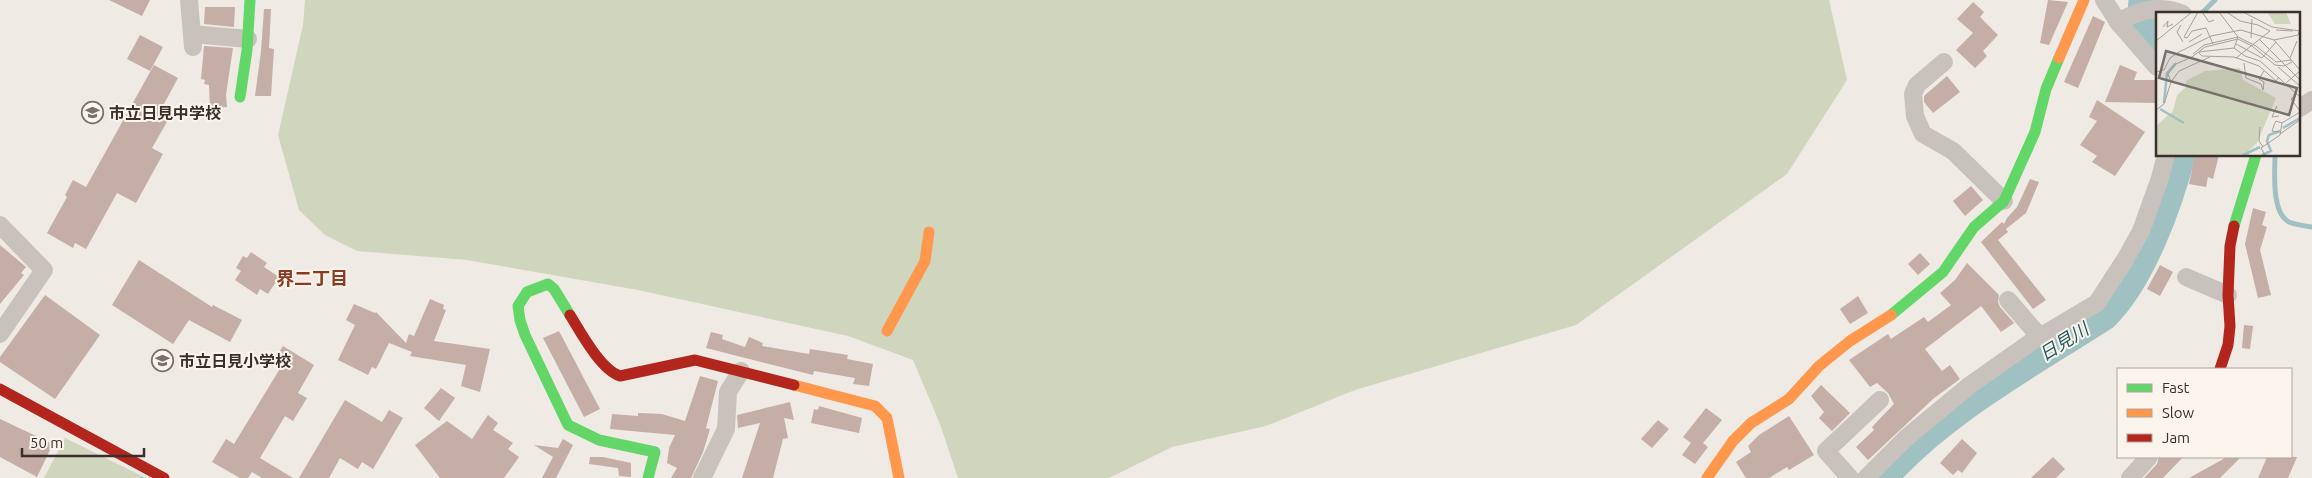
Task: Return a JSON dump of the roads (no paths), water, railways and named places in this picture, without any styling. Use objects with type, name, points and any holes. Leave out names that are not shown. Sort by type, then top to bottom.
[{"type":"street","points":[[189,0],[192,41],[248,39]]},
{"type":"street","points":[[240,97],[248,39],[250,0]]},
{"type":"street","points":[[1707,478],[1733,441],[1751,423],[1789,399],[1819,366],[1850,341],[1898,311],[1943,272],[1974,227],[2004,200],[2035,132],[2046,89],[2084,0]]},
{"type":"street","points":[[2104,0],[2134,15],[2156,66]]},
{"type":"street","points":[[2134,15],[2160,7],[2176,12]]},
{"type":"street","points":[[1944,62],[1917,85],[1913,94],[1915,116],[1923,134],[1953,151],[2004,200]]},
{"type":"street","points":[[2300,108],[2312,100]]},
{"type":"street","points":[[1866,478],[1906,438],[1970,385],[2040,337],[2097,303],[2141,231],[2166,156]]},
{"type":"street","points":[[2220,368],[2228,345],[2230,326],[2228,295],[2230,246],[2237,211],[2256,156]]},
{"type":"street","points":[[0,225],[44,270],[0,334]]},
{"type":"street","points":[[887,331],[905,301],[925,261],[929,232]]},
{"type":"street","points":[[2186,277],[2228,295]]},
{"type":"street","points":[[648,478],[655,452],[625,448],[598,440],[578,432],[568,425],[529,342],[518,311],[519,302],[524,293],[540,285],[548,284],[554,289],[582,335],[611,373],[620,376],[695,360],[875,406],[887,418],[899,478]]},
{"type":"street","points":[[2008,300],[2040,337]]},
{"type":"street","points":[[702,478],[726,429],[728,392],[741,371]]},
{"type":"street","points":[[0,388],[164,478]]},
{"type":"street","points":[[1850,478],[1826,451],[1880,400]]},
{"type":"street","points":[[2130,478],[2148,458]]},
{"type":"waterway","name":"日見川","points":[[2143,0],[2142,13],[2144,23],[2156,42]]},
{"type":"waterway","points":[[2203,12],[2215,0]]},
{"type":"waterway","name":"日見川","points":[[1883,478],[1933,431],[1960,410],[2017,371],[2104,316],[2130,283],[2152,241],[2169,196],[2181,156]]},
{"type":"waterway","points":[[2275,156],[2275,192],[2279,210],[2289,222],[2312,227]]},
{"type":"place","name":"市立日見中学校","points":[[93,113]]},
{"type":"place","name":"市立日見小学校","points":[[163,361]]},
{"type":"district","name":"界二丁目","points":[[312,279]]}]
